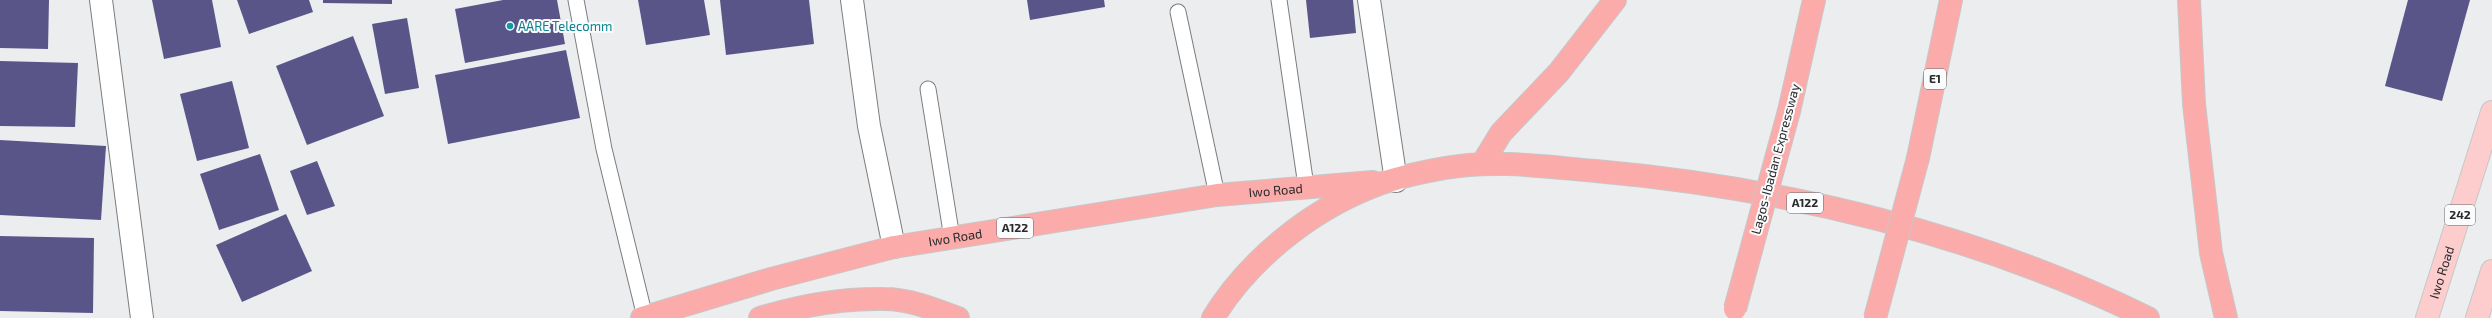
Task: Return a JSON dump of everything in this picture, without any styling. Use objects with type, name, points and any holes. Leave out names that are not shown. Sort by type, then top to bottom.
[{"type":"highway","points":[[1482,164],[1502,133],[1559,72],[1615,0]]},
{"type":"highway","name":"Lagos-Ibadan Expressway","points":[[1733,313],[1789,111],[1814,0]]},
{"type":"highway","name":"E1","points":[[1875,318],[1918,158],[1951,0]]},
{"type":"highway","points":[[2189,0],[2194,104],[2211,253],[2226,318]]},
{"type":"highway","name":"A122","points":[[1213,318],[1241,278],[1284,240],[1322,212],[1372,187],[1444,168],[1482,164],[1646,176],[1740,190],[1856,213],[1973,248],[2058,278],[2148,318]]},
{"type":"highway","name":"Iwo Road","points":[[643,317],[771,279],[894,247],[1217,195],[1306,186],[1396,181]]},
{"type":"highway","points":[[760,318],[839,302],[884,299],[930,307],[958,318]]},
{"type":"main road","name":"Iwo Road","points":[[2427,318],[2492,112]]},
{"type":"main road","points":[[2477,318],[2492,271]]},
{"type":"street","points":[[101,0],[142,318]]},
{"type":"street","points":[[852,0],[869,126],[894,247]]},
{"type":"street","points":[[1369,0],[1396,181]]},
{"type":"lane","points":[[576,0],[604,149],[643,317]]},
{"type":"lane","points":[[1279,0],[1306,186]]},
{"type":"lane","points":[[1178,12],[1217,195]]},
{"type":"lane","points":[[928,89],[952,238]]},
{"type":"building","points":[[0,0],[49,0],[48,49],[0,48]]},
{"type":"building","points":[[152,0],[212,0],[221,47],[164,59]]},
{"type":"building","points":[[237,0],[309,0],[313,12],[249,34]]},
{"type":"building","points":[[323,0],[392,0],[392,4],[323,3]]},
{"type":"building","name":"AARE Telecomm","points":[[503,0],[557,0],[565,44],[465,63],[455,9]]},
{"type":"building","points":[[638,0],[704,0],[710,35],[646,45]]},
{"type":"building","points":[[720,0],[809,0],[814,44],[726,55]]},
{"type":"building","points":[[1027,0],[1104,0],[1105,7],[1030,20]]},
{"type":"building","points":[[1306,0],[1353,0],[1356,33],[1310,38]]},
{"type":"building","points":[[2408,0],[2470,0],[2442,101],[2385,86]]},
{"type":"building","points":[[407,18],[419,88],[385,94],[372,24]]},
{"type":"building","points":[[353,36],[384,116],[307,145],[276,66]]},
{"type":"building","points":[[566,50],[580,118],[448,144],[435,75]]},
{"type":"building","points":[[0,61],[78,63],[75,127],[0,126]]},
{"type":"building","points":[[232,81],[249,148],[197,161],[180,94]]},
{"type":"building","points":[[0,140],[106,146],[101,220],[0,215]]},
{"type":"building","points":[[260,154],[279,210],[219,230],[200,174]]},
{"type":"building","points":[[317,161],[335,206],[307,215],[290,171]]},
{"type":"building","points":[[286,214],[312,271],[242,302],[216,245]]},
{"type":"building","points":[[0,236],[94,238],[93,313],[0,311]]},
{"type":"place","name":"AARE Telecomm","points":[[510,26]]}]
